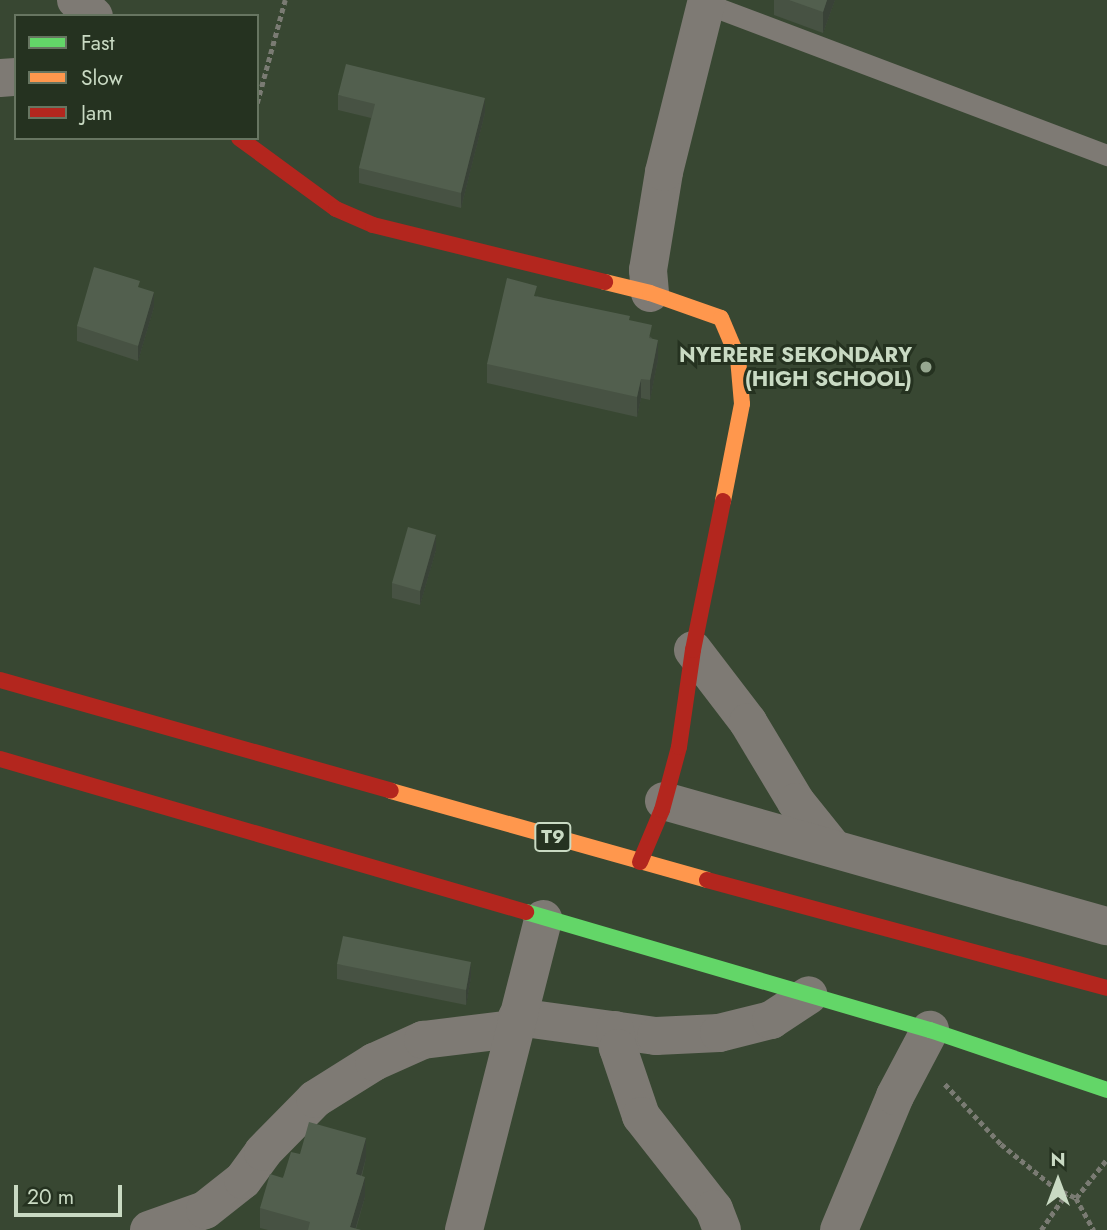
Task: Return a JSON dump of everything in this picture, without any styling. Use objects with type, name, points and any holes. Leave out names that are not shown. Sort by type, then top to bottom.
[{"type":"main road","points":[[242,140],[336,209],[373,225],[424,240],[650,293],[721,318],[738,358],[742,404],[693,650],[679,747],[664,801],[640,862]]},
{"type":"main road","name":"T9","points":[[0,680],[640,862],[1107,988]]},
{"type":"main road","points":[[0,759],[809,995],[924,1043],[1107,1090]]},
{"type":"street","points":[[76,0],[92,14]]},
{"type":"street","points":[[650,293],[648,270],[664,172],[706,1]]},
{"type":"street","points":[[693,650],[748,722],[796,802],[833,848]]},
{"type":"street","points":[[664,801],[1107,926]]},
{"type":"street","points":[[464,1230],[543,919]]},
{"type":"street","points":[[149,1230],[205,1210],[243,1180],[263,1152],[315,1099],[374,1062],[423,1040],[516,1023],[615,1030],[656,1036],[719,1033],[771,1020],[809,995]]},
{"type":"street","points":[[615,1030],[618,1048],[641,1116],[714,1209],[722,1230]]},
{"type":"street","points":[[839,1230],[883,1121],[924,1043]]},
{"type":"lane","points":[[706,1],[1107,155]]},
{"type":"path","points":[[259,96],[285,0]]},
{"type":"path","points":[[924,1043],[1001,1144],[1066,1194],[1076,1198],[1094,1230]]},
{"type":"path","points":[[1076,1198],[1107,1159]]},
{"type":"path","points":[[1041,1230],[1066,1194]]},
{"type":"building","points":[[789,0],[827,0],[823,12]]},
{"type":"building","points":[[346,64],[485,98],[461,193],[359,168],[375,104],[338,95]]},
{"type":"building","points":[[94,267],[140,281],[138,287],[154,292],[138,346],[77,326]]},
{"type":"building","points":[[507,278],[537,286],[534,296],[630,316],[629,320],[652,325],[649,338],[658,340],[650,380],[641,379],[637,397],[487,364]]},
{"type":"building","points":[[408,527],[436,535],[420,591],[392,583]]},
{"type":"building","points":[[343,936],[471,962],[466,990],[337,964]]},
{"type":"building","points":[[309,1122],[366,1138],[356,1174],[365,1177],[350,1227],[361,1230],[308,1230],[310,1222],[260,1208],[270,1174],[283,1178],[291,1152],[300,1154]]},
{"type":"traffic: fast","points":[[526,912],[930,1030],[1107,1090]]},
{"type":"traffic: slow","points":[[605,282],[650,293],[721,318],[738,358],[742,404],[723,501]]},
{"type":"traffic: slow","points":[[391,791],[707,880]]},
{"type":"traffic: jam","points":[[242,140],[336,209],[373,225],[605,282]]},
{"type":"traffic: jam","points":[[640,862],[662,810],[679,747],[693,650],[723,501]]},
{"type":"traffic: jam","points":[[0,680],[391,791]]},
{"type":"traffic: jam","points":[[0,759],[526,912]]},
{"type":"traffic: jam","points":[[707,880],[1107,988]]},
{"type":"place","name":"NYERERE SEKONDARY (HIGH SCHOOL)","points":[[926,367]]}]
